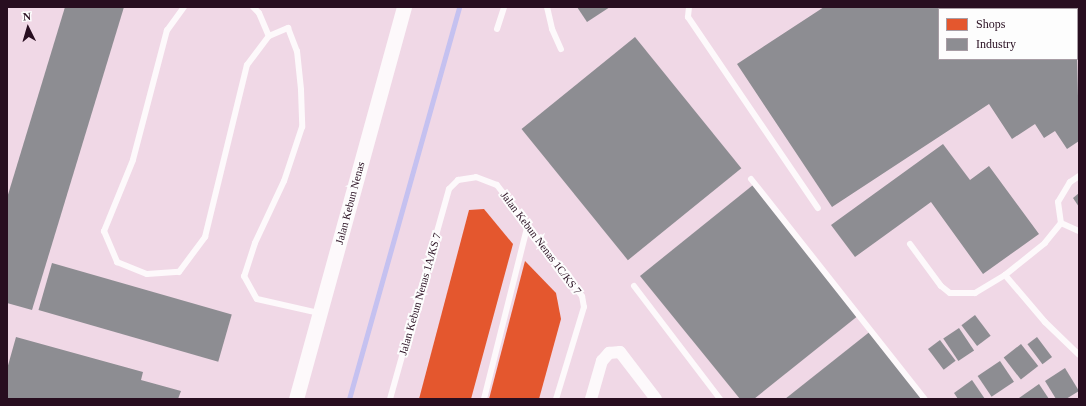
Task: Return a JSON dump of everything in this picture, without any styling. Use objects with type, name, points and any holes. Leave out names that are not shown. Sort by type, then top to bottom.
[{"type":"street","name":"Jalan Kebun Nenas","points":[[296,399],[404,7]]},
{"type":"street","points":[[591,399],[602,360],[609,353],[620,352],[656,399]]},
{"type":"lane","points":[[184,7],[167,30],[133,160],[104,231],[117,262],[147,274],[179,272],[206,237],[248,65],[269,36],[288,28],[297,51],[302,90],[302,127],[284,181],[255,243],[244,276],[257,299],[319,313]]},
{"type":"lane","points":[[253,7],[259,13],[269,36]]},
{"type":"lane","points":[[497,29],[504,7]]},
{"type":"lane","points":[[547,7],[552,29],[561,49]]},
{"type":"lane","points":[[689,7],[688,17],[818,208]]},
{"type":"lane","points":[[910,244],[941,286],[950,293],[975,293],[1005,275],[1045,243],[1061,223],[1058,202],[1070,182],[1079,176]]},
{"type":"lane","name":"Jalan Kebun Nenas 1C/KS 7","points":[[449,189],[458,180],[476,177],[497,185],[578,288],[584,307],[556,399]]},
{"type":"lane","points":[[751,179],[925,399]]},
{"type":"lane","name":"Jalan Kebun Nenas 1A/KS 7","points":[[390,399],[449,189]]},
{"type":"lane","points":[[1061,223],[1079,231]]},
{"type":"lane","points":[[484,399],[528,224]]},
{"type":"lane","points":[[1005,275],[1045,322],[1079,355]]},
{"type":"lane","points":[[634,286],[720,399]]},
{"type":"building: Shops","points":[[484,209],[513,244],[471,399],[419,399],[469,210]]},
{"type":"building: Shops","points":[[525,261],[556,293],[561,319],[539,399],[489,399]]},
{"type":"building: Industry","points":[[65,7],[124,7],[32,310],[7,303],[7,198]]},
{"type":"building: Industry","points":[[577,7],[610,7],[587,22]]},
{"type":"building: Industry","points":[[824,7],[1047,7],[938,8],[938,60],[1077,60],[1079,141],[1067,149],[1055,131],[1044,138],[1035,124],[1012,139],[989,104],[832,207],[737,64]]},
{"type":"building: Industry","points":[[635,37],[741,168],[628,260],[522,129]]},
{"type":"building: Industry","points":[[943,144],[970,180],[989,166],[1039,234],[983,274],[931,202],[855,257],[831,225]]},
{"type":"building: Industry","points":[[753,185],[859,315],[754,399],[740,399],[640,276]]},
{"type":"building: Industry","points":[[1079,193],[1079,207],[1073,198]]},
{"type":"building: Industry","points":[[52,263],[232,315],[218,362],[38,310]]},
{"type":"building: Industry","points":[[975,315],[991,336],[977,346],[961,325]]},
{"type":"building: Industry","points":[[959,328],[974,350],[958,361],[943,339]]},
{"type":"building: Industry","points":[[872,330],[927,399],[785,399]]},
{"type":"building: Industry","points":[[16,337],[143,372],[141,380],[181,391],[178,399],[7,399],[7,369]]},
{"type":"building: Industry","points":[[1037,337],[1052,357],[1042,364],[1027,344]]},
{"type":"building: Industry","points":[[940,340],[956,361],[944,370],[928,349]]},
{"type":"building: Industry","points":[[1021,344],[1038,366],[1021,380],[1004,358]]},
{"type":"building: Industry","points":[[1000,361],[1014,382],[992,397],[978,376]]},
{"type":"building: Industry","points":[[1065,368],[1079,391],[1066,399],[1056,399],[1045,381]]},
{"type":"building: Industry","points":[[972,380],[985,399],[958,399],[954,393]]},
{"type":"building: Industry","points":[[1039,384],[1049,399],[1019,398]]},
{"type":"waterway","points":[[349,399],[459,7]]}]
